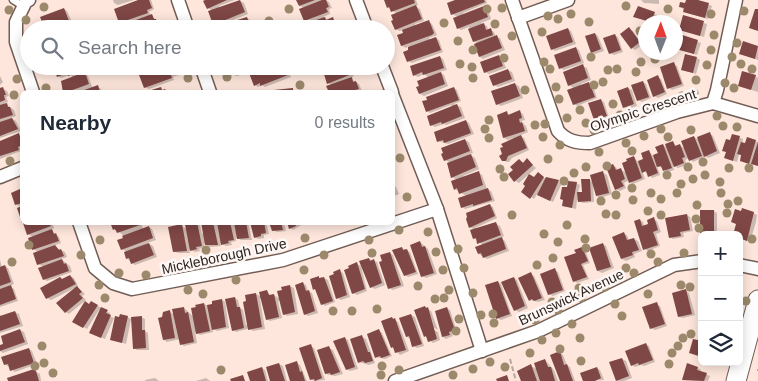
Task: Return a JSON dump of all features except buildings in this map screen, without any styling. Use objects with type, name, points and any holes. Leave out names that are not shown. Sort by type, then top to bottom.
[{"type":"street","points":[[178,0],[185,20]]},
{"type":"street","points":[[356,0],[364,20]]},
{"type":"street","name":"Olympic Crescent","points":[[512,0],[558,130],[565,139],[577,143],[590,143],[677,112],[713,103],[758,116]]},
{"type":"street","points":[[518,18],[568,0]]},
{"type":"street","points":[[713,103],[736,0]]},
{"type":"street","points":[[20,54],[16,42],[16,22],[22,2]]},
{"type":"street","points":[[27,75],[32,90]]},
{"type":"street","points":[[203,75],[209,90]]},
{"type":"street","points":[[385,75],[391,90]]},
{"type":"street","points":[[395,101],[437,209],[482,351]]},
{"type":"street","points":[[0,177],[20,169]]},
{"type":"street","name":"Mickleborough Drive","points":[[395,223],[437,209]]},
{"type":"street","name":"Mickleborough Drive","points":[[80,225],[95,268],[113,283],[132,289],[283,260],[389,225]]},
{"type":"street","name":"Brunswick Avenue","points":[[395,381],[538,331],[674,265],[698,261]]},
{"type":"street","points":[[743,265],[758,269]]},
{"type":"street","points":[[736,381],[758,300]]},
{"type":"path","points":[[510,359],[516,381]]}]
